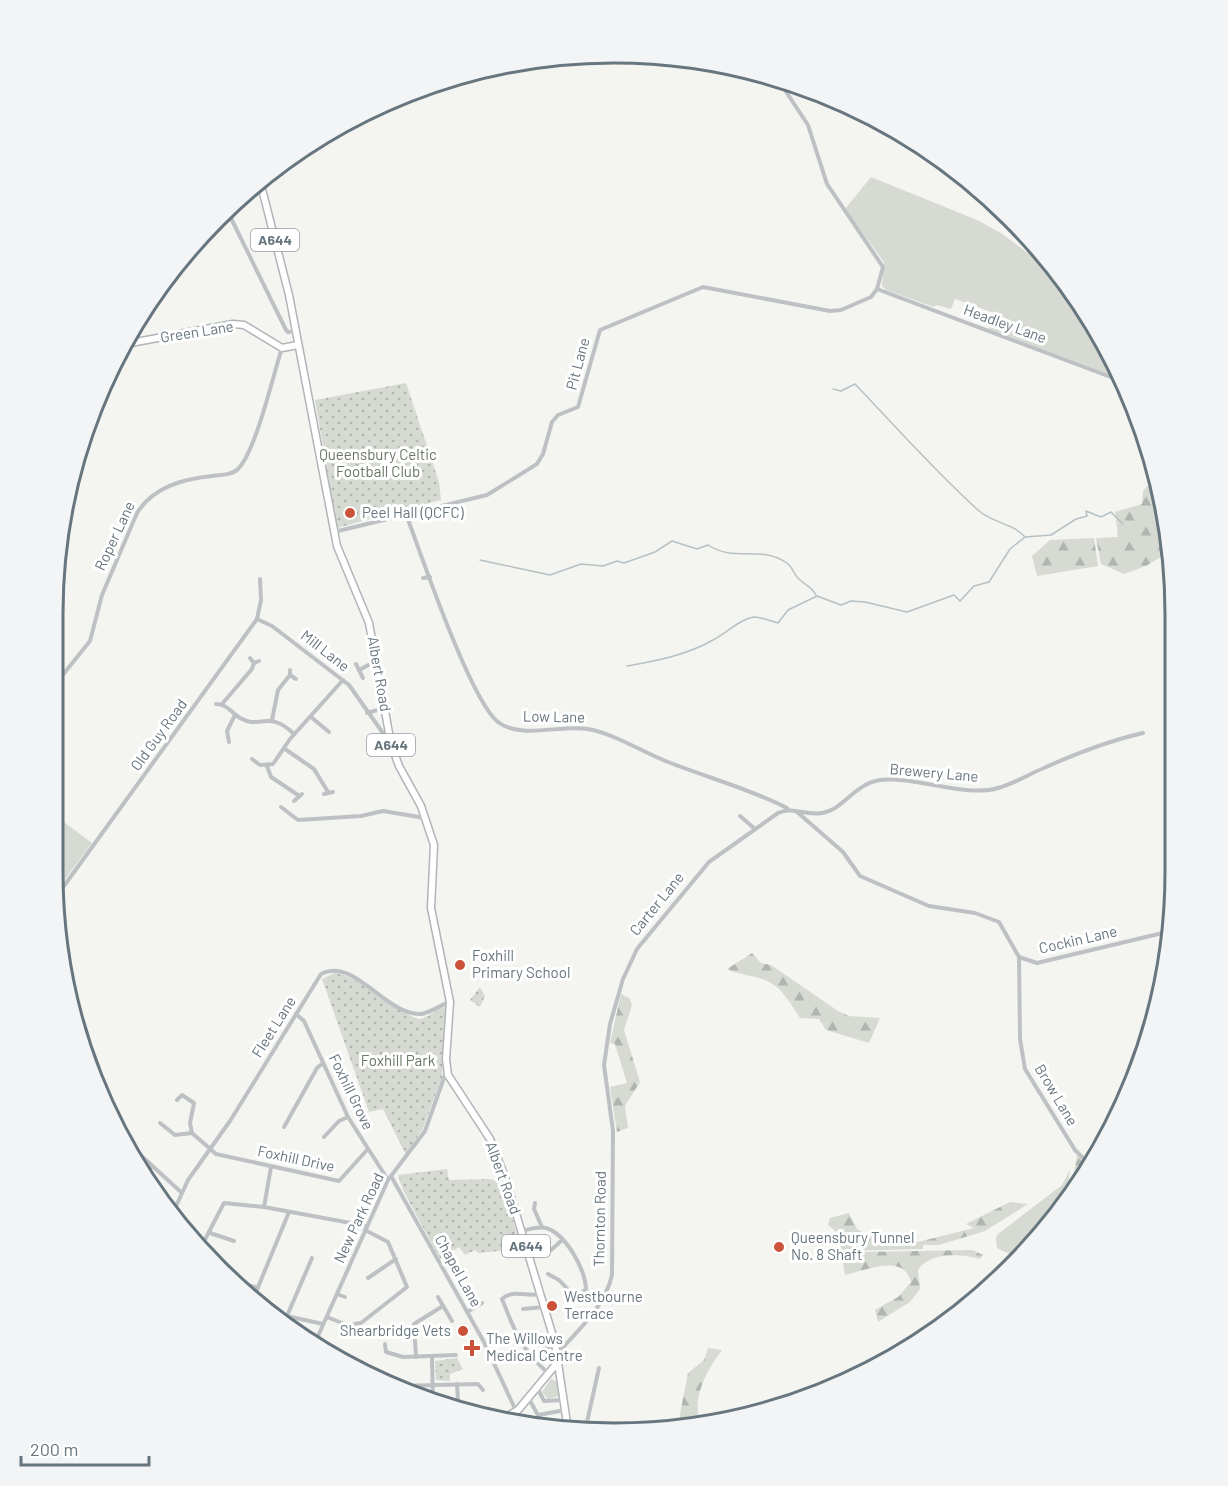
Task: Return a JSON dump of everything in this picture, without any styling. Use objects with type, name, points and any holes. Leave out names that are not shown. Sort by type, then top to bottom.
[{"type":"main road","name":"A644","points":[[262,191],[298,345]]},
{"type":"main road","name":"Green Lane","points":[[135,342],[239,324],[282,348]]},
{"type":"main road","points":[[282,348],[298,345]]},
{"type":"main road","name":"Albert Road","points":[[298,345],[337,546],[369,624],[390,744],[426,818],[434,845],[431,908],[450,1002]]},
{"type":"main road","name":"A644","points":[[448,1075],[450,1002]]},
{"type":"main road","name":"Albert Road","points":[[448,1075],[490,1139],[522,1231],[555,1343],[567,1421]]},
{"type":"main road","points":[[516,1412],[550,1375],[558,1362]]},
{"type":"street","points":[[785,90],[808,125],[827,184],[880,260],[883,267],[877,289]]},
{"type":"street","points":[[231,218],[286,330],[296,331]]},
{"type":"street","name":"Pit Lane","points":[[334,532],[488,495],[537,464],[543,454],[552,422],[558,415],[578,407],[600,330],[704,287],[830,311],[871,297],[877,289]]},
{"type":"street","name":"Headley Lane","points":[[877,289],[1111,377]]},
{"type":"street","name":"Roper Lane","points":[[63,675],[90,641],[102,595],[137,513],[145,501],[169,486],[230,474],[243,463],[254,437],[282,348]]},
{"type":"street","name":"Low Lane","points":[[406,514],[475,687],[487,709],[498,722],[515,729],[590,729],[675,765],[741,787],[788,808]]},
{"type":"street","points":[[423,578],[430,576]]},
{"type":"street","name":"Old Guy Road","points":[[63,887],[257,619],[261,600],[260,579]]},
{"type":"street","name":"Mill Lane","points":[[257,619],[272,626],[343,680],[390,744]]},
{"type":"street","points":[[250,658],[254,663]]},
{"type":"street","points":[[222,704],[252,669],[254,663],[259,661]]},
{"type":"street","points":[[359,670],[376,661]]},
{"type":"street","points":[[356,663],[363,678]]},
{"type":"street","points":[[272,720],[278,690],[290,672],[296,679]]},
{"type":"street","points":[[267,766],[277,760],[294,734],[343,680]]},
{"type":"street","points":[[216,704],[222,704],[247,720],[279,721],[294,734]]},
{"type":"street","points":[[367,713],[385,708]]},
{"type":"street","points":[[229,742],[229,724],[236,714]]},
{"type":"street","points":[[310,717],[329,732]]},
{"type":"street","name":"Brewery Lane","points":[[795,810],[816,814],[828,812],[856,789],[879,780],[997,789],[1104,742],[1143,733]]},
{"type":"street","points":[[220,738],[228,736]]},
{"type":"street","points":[[285,749],[314,769],[328,793]]},
{"type":"street","points":[[259,757],[254,760],[267,766],[271,777],[300,795],[294,801]]},
{"type":"street","points":[[281,807],[298,820],[361,816],[383,812],[426,818]]},
{"type":"street","points":[[788,808],[795,810]]},
{"type":"street","name":"Carter Lane","points":[[604,1065],[610,1024],[623,979],[637,949],[709,862],[788,808]]},
{"type":"street","name":"Cockin Lane","points":[[795,810],[843,852],[860,876],[929,906],[975,913],[999,922],[1019,957],[1037,963],[1161,933]]},
{"type":"street","points":[[740,816],[755,829]]},
{"type":"street","name":"Brow Lane","points":[[1019,957],[1020,1038],[1025,1069],[1075,1150],[1084,1159]]},
{"type":"street","name":"Fleet Lane","points":[[176,1206],[182,1193],[230,1122],[321,974],[334,969],[346,972],[383,998],[414,1013],[425,1013],[450,1002]]},
{"type":"street","name":"Foxhill Grove","points":[[297,1014],[304,1021],[348,1117],[367,1150],[389,1178]]},
{"type":"street","points":[[284,1127],[317,1068],[323,1063]]},
{"type":"street","name":"Thornton Road","points":[[557,1355],[595,1310],[609,1287],[612,1275],[614,1131],[604,1065]]},
{"type":"street","name":"New Park Road","points":[[318,1336],[389,1178],[421,1139],[445,1075],[448,1075]]},
{"type":"street","points":[[177,1100],[183,1093],[194,1103],[190,1122],[192,1133],[209,1150]]},
{"type":"street","points":[[324,1137],[339,1121],[348,1117]]},
{"type":"street","points":[[160,1123],[175,1135],[192,1133]]},
{"type":"street","name":"Foxhill Drive","points":[[209,1150],[271,1167],[339,1181],[367,1150]]},
{"type":"street","points":[[145,1161],[182,1193]]},
{"type":"street","points":[[264,1207],[271,1167]]},
{"type":"street","name":"Chapel Lane","points":[[389,1178],[467,1312],[516,1412]]},
{"type":"street","points":[[205,1240],[224,1203],[264,1207],[366,1228],[386,1240],[407,1283],[405,1290],[361,1323],[347,1325],[327,1317]]},
{"type":"street","points":[[535,1203],[534,1209],[542,1227]]},
{"type":"street","points":[[257,1291],[289,1212]]},
{"type":"street","points":[[522,1231],[542,1227],[549,1229],[572,1249],[586,1280],[586,1289],[575,1299],[560,1280],[548,1274]]},
{"type":"street","points":[[209,1233],[234,1241]]},
{"type":"street","points":[[544,1241],[546,1248],[551,1250],[561,1241]]},
{"type":"street","points":[[287,1315],[312,1258]]},
{"type":"street","points":[[368,1269],[370,1276],[396,1259]]},
{"type":"street","points":[[251,1286],[258,1288]]},
{"type":"street","points":[[337,1294],[345,1297]]},
{"type":"street","points":[[541,1294],[505,1296],[502,1299],[514,1332],[528,1356],[550,1375]]},
{"type":"street","points":[[438,1297],[452,1321]]},
{"type":"street","points":[[467,1312],[482,1303]]},
{"type":"street","points":[[417,1357],[414,1324],[443,1306]]},
{"type":"street","points":[[523,1309],[545,1307]]},
{"type":"street","points":[[289,1317],[323,1324]]},
{"type":"street","points":[[511,1360],[528,1356],[555,1343]]},
{"type":"street","points":[[386,1344],[386,1352],[403,1358],[456,1355]]},
{"type":"street","points":[[432,1358],[433,1392]]},
{"type":"street","points":[[587,1422],[599,1368]]},
{"type":"street","points":[[415,1386],[478,1383],[483,1390]]},
{"type":"street","points":[[457,1384],[458,1400]]},
{"type":"street","points":[[538,1389],[544,1401],[563,1400]]},
{"type":"street","points":[[529,1399],[538,1415],[565,1410]]},
{"type":"green space","points":[[871,177],[977,220],[1001,233],[1032,256],[1051,279],[1091,338],[1110,375],[989,329],[994,313],[955,299],[951,309],[936,305],[934,307],[886,290],[882,286],[884,262],[845,209]]},
{"type":"green space","name":"Queensbury Celtic Football Club","points":[[406,383],[439,482],[441,500],[337,528],[315,400]]},
{"type":"green space","points":[[1149,484],[1162,556],[1146,566],[1124,574],[1101,564],[1096,538],[1118,537],[1115,512],[1142,504],[1143,491]]},
{"type":"green space","points":[[1094,538],[1098,566],[1037,576],[1032,556],[1050,540]]},
{"type":"green space","points":[[63,821],[92,843],[63,882]]},
{"type":"green space","points":[[752,953],[761,963],[771,965],[838,1011],[849,1016],[880,1018],[869,1043],[826,1030],[819,1019],[800,1018],[787,998],[774,985],[727,969]]},
{"type":"green space","name":"Foxhill Park","points":[[335,973],[354,980],[418,1019],[446,1007],[442,1077],[423,1128],[406,1155],[383,1109],[369,1112],[322,979]]},
{"type":"green space","points":[[480,987],[485,996],[480,1007],[470,1000]]},
{"type":"green space","points":[[621,994],[629,998],[632,1005],[624,1030],[640,1082],[625,1106],[628,1128],[617,1132],[610,1087],[627,1083],[615,1044],[610,1043]]},
{"type":"green space","points":[[1077,1155],[1082,1162],[1074,1176]]},
{"type":"green space","points":[[447,1169],[449,1180],[489,1179],[502,1182],[520,1246],[510,1250],[478,1253],[475,1250],[465,1255],[459,1247],[440,1259],[403,1190],[398,1175]]},
{"type":"green space","points":[[1070,1170],[1068,1183],[1011,1254],[997,1248],[998,1234],[1062,1185]]},
{"type":"green space","points":[[1010,1202],[1028,1204],[985,1231],[939,1245],[845,1244],[840,1242],[839,1234],[828,1225],[830,1218],[849,1213],[857,1229],[866,1234],[880,1232],[918,1242],[974,1228],[966,1224]]},
{"type":"green space","points":[[840,1242],[845,1244],[923,1245],[923,1249],[841,1251]]},
{"type":"green space","points":[[853,1249],[859,1252],[972,1250],[983,1255],[980,1259],[964,1256],[938,1257],[923,1264],[918,1270],[920,1289],[910,1302],[878,1322],[875,1310],[898,1297],[911,1282],[907,1273],[893,1266],[874,1267],[845,1275],[841,1251]]},
{"type":"green space","points":[[708,1348],[722,1350],[702,1385],[699,1394],[698,1416],[680,1419],[688,1373],[704,1360]]},
{"type":"green space","points":[[457,1358],[463,1369],[450,1374],[450,1381],[436,1380],[435,1361]]},
{"type":"green space","points":[[551,1379],[558,1382],[559,1396],[548,1399],[542,1392]]},
{"type":"waterway","points":[[833,389],[841,391],[855,384],[978,510],[1015,529],[1025,537]]},
{"type":"waterway","points":[[627,666],[660,660],[693,650],[749,618],[763,618],[778,623],[788,610],[817,596],[841,605],[851,601],[865,602],[907,612],[954,595],[960,601],[974,586],[989,582],[1010,549],[1025,537],[1051,535],[1076,519],[1087,516],[1086,511],[1101,517],[1111,512],[1123,524]]},
{"type":"waterway","points":[[480,560],[550,575],[581,564],[603,566],[617,561],[624,563],[655,552],[672,541],[697,549],[708,545],[728,553],[758,554],[778,558],[790,566],[797,577],[816,595]]},
{"type":"place","name":"Peel Hall (QCFC)","points":[[350,513]]},
{"type":"place","name":"Foxhill Primary School","points":[[460,965]]},
{"type":"place","name":"Queensbury Tunnel No. 8 Shaft","points":[[779,1247]]},
{"type":"place","name":"Westbourne Terrace","points":[[552,1306]]},
{"type":"place","name":"Shearbridge Vets","points":[[463,1331]]},
{"type":"place","name":"The Willows Medical Centre","points":[[472,1348]]}]
